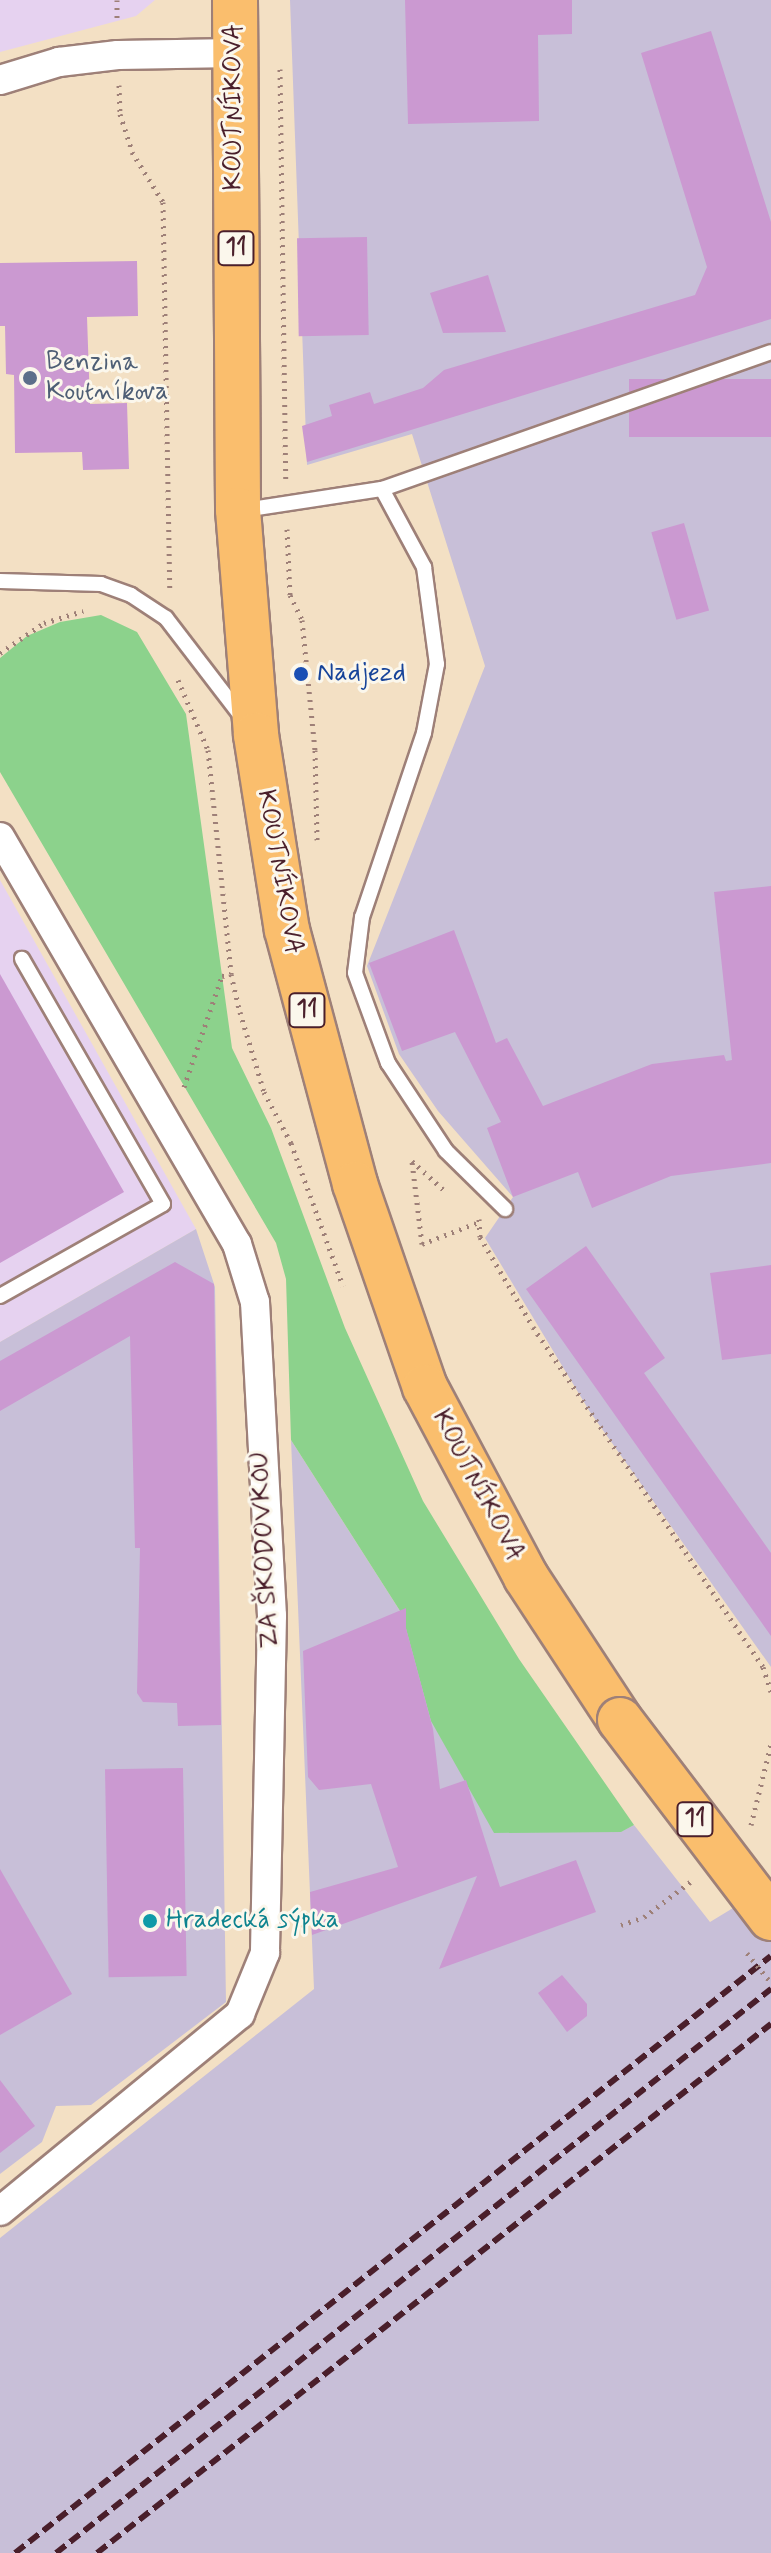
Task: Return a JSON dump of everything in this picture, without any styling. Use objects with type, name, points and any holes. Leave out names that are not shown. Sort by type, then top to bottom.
[{"type":"main road","name":"KOUTNÍKOVA","points":[[235,0],[238,510],[256,735],[284,915],[307,1012],[355,1184],[409,1345],[495,1522],[620,1720],[771,1918]]},
{"type":"street","points":[[0,80],[59,62],[118,55],[235,53]]},
{"type":"street","name":"ZA ŠKODOVKOU","points":[[0,837],[237,1244],[255,1302],[272,1616],[265,1953],[240,2014],[0,2211]]},
{"type":"lane","points":[[238,510],[286,507],[382,489],[771,352]]},
{"type":"lane","points":[[382,489],[424,567],[437,664],[424,733],[362,917],[355,973],[388,1063],[446,1151],[487,1196],[505,1209]]},
{"type":"lane","points":[[0,581],[101,584],[131,595],[166,618],[256,735]]},
{"type":"lane","points":[[0,1296],[163,1204],[22,959]]},
{"type":"path","points":[[280,63],[286,507]]},
{"type":"path","points":[[0,653],[44,623],[87,610]]},
{"type":"path","points":[[160,1112],[178,1102],[222,976],[231,974]]},
{"type":"path","points":[[457,1202],[412,1161],[422,1244],[479,1222]]},
{"type":"path","points":[[487,1196],[479,1222],[480,1237],[549,1354],[763,1667],[771,1692]]},
{"type":"shaded area","points":[[0,0],[155,0],[136,16],[0,52]]},
{"type":"shaded area","points":[[290,0],[771,0],[771,1667],[590,1412],[485,1238],[513,1197],[438,1111],[399,1054],[367,966],[485,666],[412,434],[307,465]]},
{"type":"shaded area","points":[[0,880],[196,1229],[0,1342]]},
{"type":"shaded area","points":[[196,1229],[215,1287],[226,2002],[91,2105],[56,2106],[42,2142],[0,2174],[0,1342]]},
{"type":"shaded area","points":[[291,1440],[402,1614],[620,1832],[634,1825],[710,1922],[771,1885],[771,2553],[0,2553],[0,2238],[314,1989]]},
{"type":"green space","points":[[101,615],[137,632],[186,714],[232,1048],[271,1128],[345,1328],[423,1501],[519,1659],[634,1825],[621,1832],[494,1833],[431,1721],[402,1614],[291,1440],[286,1279],[276,1243],[0,772],[0,658],[27,636],[60,622]]},
{"type":"building","points":[[405,0],[572,0],[572,34],[538,35],[539,121],[408,124]]},
{"type":"building","points":[[711,31],[771,222],[771,319],[307,462],[302,426],[332,416],[329,405],[370,392],[374,404],[423,388],[444,370],[695,295],[707,267],[641,53]]},
{"type":"building","points":[[367,237],[369,335],[299,336],[297,238]]},
{"type":"building","points":[[137,261],[138,316],[87,317],[90,404],[127,403],[129,469],[83,470],[82,452],[15,453],[14,375],[6,374],[5,326],[0,326],[0,263]]},
{"type":"building","points":[[488,275],[506,332],[443,333],[430,293]]},
{"type":"building","points":[[629,379],[771,379],[771,437],[629,437]]},
{"type":"building","points":[[684,523],[709,610],[676,620],[651,532]]},
{"type":"building","points":[[771,886],[771,1163],[671,1176],[592,1208],[578,1172],[513,1197],[487,1128],[501,1122],[455,1032],[402,1051],[369,963],[454,930],[496,1043],[507,1038],[543,1106],[652,1064],[724,1055],[726,1061],[732,1060],[714,892]]},
{"type":"building","points":[[0,974],[124,1192],[0,1263]]},
{"type":"building","points":[[586,1246],[665,1358],[644,1373],[771,1553],[771,1636],[526,1289]]},
{"type":"building","points":[[175,1262],[214,1284],[221,1725],[178,1726],[177,1703],[143,1702],[137,1693],[140,1548],[135,1548],[130,1336],[0,1411],[0,1361]]},
{"type":"building","points":[[771,1265],[771,1354],[722,1360],[710,1273]]},
{"type":"building","points":[[406,1608],[406,1628],[433,1729],[440,1789],[466,1780],[500,1887],[576,1860],[596,1912],[439,1969],[477,1876],[312,1935],[310,1892],[398,1867],[371,1784],[319,1790],[308,1777],[303,1651]]},
{"type":"building","points":[[183,1768],[187,1976],[109,1977],[105,1769]]},
{"type":"building","points":[[0,1869],[72,1994],[0,2035]]},
{"type":"building","points":[[562,1975],[587,2004],[587,2016],[567,2032],[538,1993]]},
{"type":"building","points":[[0,2080],[35,2126],[0,2153]]},
{"type":"railway","points":[[15,2553],[771,1956]]},
{"type":"railway","points":[[56,2553],[771,1989]]},
{"type":"railway","points":[[97,2553],[771,2024]]},
{"type":"place","name":"Benzina Koutníkova","points":[[30,378]]},
{"type":"place","name":"Nadjezd","points":[[301,674]]},
{"type":"place","name":"Hradecká sýpka","points":[[150,1921]]}]
